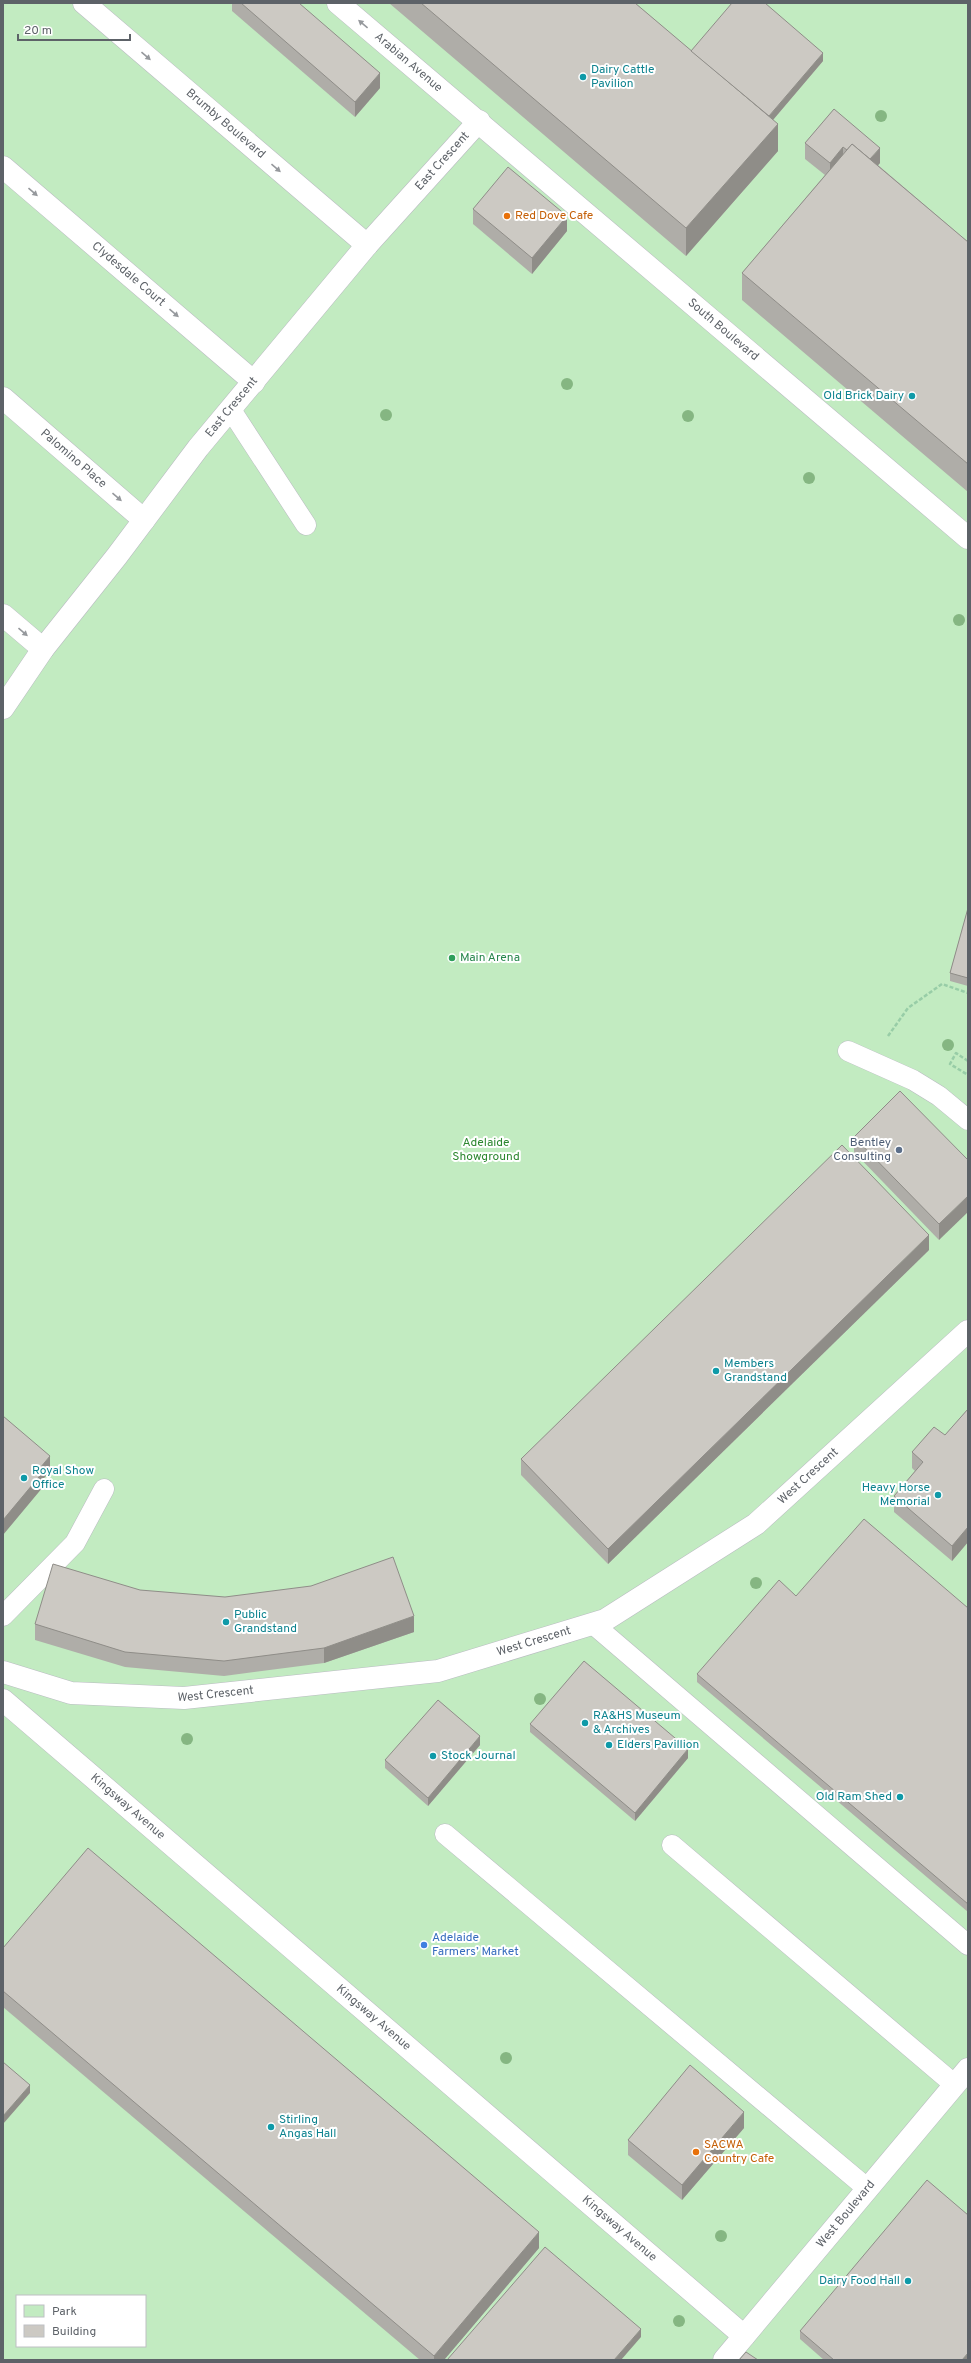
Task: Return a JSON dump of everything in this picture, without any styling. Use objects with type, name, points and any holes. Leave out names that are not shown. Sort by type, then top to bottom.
[{"type":"street","name":"Brumby Boulevard","points":[[84,3],[367,246]]},
{"type":"street","name":"Arabian Avenue","points":[[338,3],[479,121]]},
{"type":"street","name":"East Crescent","points":[[3,708],[43,649],[144,520],[198,448],[367,246],[479,121]]},
{"type":"street","name":"South Boulevard","points":[[479,121],[968,538]]},
{"type":"street","name":"Clydesdale Court","points":[[3,167],[254,382]]},
{"type":"street","name":"Palomino Place","points":[[3,398],[144,520]]},
{"type":"street","points":[[3,615],[43,649]]},
{"type":"street","name":"West Crescent","points":[[3,1672],[71,1693],[184,1698],[438,1671],[605,1620],[756,1524],[968,1331]]},
{"type":"street","name":"Kingsway Avenue","points":[[3,1700],[744,2336]]},
{"type":"street","name":"West Boulevard","points":[[724,2360],[962,2077]]},
{"type":"lane","points":[[230,410],[306,525]]},
{"type":"lane","points":[[848,1051],[913,1080],[939,1096],[968,1120]]},
{"type":"lane","points":[[3,1616],[75,1543],[104,1489]]},
{"type":"lane","points":[[593,1624],[968,1945]]},
{"type":"lane","points":[[445,1834],[868,2189]]},
{"type":"lane","points":[[672,1845],[962,2077]]},
{"type":"path","points":[[871,1061],[908,1008],[942,984],[968,993]]},
{"type":"path","points":[[968,1061],[956,1053],[950,1064],[968,1075]]},
{"type":"green space","name":"Adelaide Showground","points":[[3,3],[968,3],[968,2360],[3,2360]]},
{"type":"building","points":[[241,3],[299,3],[380,73],[355,102]]},
{"type":"building","name":"Dairy Cattle Pavilion","points":[[421,3],[635,3],[778,124],[686,228]]},
{"type":"building","points":[[732,3],[765,3],[823,53],[769,116],[691,51]]},
{"type":"building","points":[[834,109],[880,148],[870,159],[852,144],[847,150],[843,147],[830,163],[805,143]]},
{"type":"building","name":"Old Brick Dairy","points":[[852,144],[968,242],[968,464],[742,273]]},
{"type":"building","points":[[508,167],[567,216],[532,258],[473,209]]},
{"type":"building","points":[[968,908],[968,978],[950,973]]},
{"type":"building","points":[[900,1091],[968,1160],[968,1196],[939,1224],[854,1137]]},
{"type":"building","name":"Members Grandstand","points":[[842,1145],[929,1235],[608,1549],[521,1459]]},
{"type":"building","name":"Heavy Horse Memorial","points":[[968,1409],[968,1527],[952,1546],[894,1496],[923,1462],[912,1452],[934,1427],[945,1435]]},
{"type":"building","name":"Royal Show Office","points":[[3,1416],[50,1456],[40,1468],[43,1472],[3,1520]]},
{"type":"building","name":"Old Ram Shed","points":[[864,1519],[968,1608],[968,1904],[697,1674],[779,1580],[796,1596]]},
{"type":"building","name":"Public Grandstand","points":[[393,1557],[414,1616],[324,1648],[224,1661],[125,1652],[35,1624],[53,1564],[140,1590],[225,1597],[311,1586]]},
{"type":"building","name":"Elders Pavillion","points":[[584,1661],[688,1749],[635,1813],[530,1724]]},
{"type":"building","name":"Stock Journal","points":[[438,1700],[480,1736],[428,1798],[385,1760]]},
{"type":"building","name":"Stirling Angas Hall","points":[[88,1848],[539,2232],[434,2356],[3,1991],[3,1948]]},
{"type":"building","points":[[3,2062],[30,2085],[3,2116]]},
{"type":"building","points":[[690,2065],[744,2112],[682,2185],[628,2140]]},
{"type":"building","name":"Dairy Food Hall","points":[[927,2180],[968,2215],[968,2353],[962,2360],[834,2360],[800,2331]]},
{"type":"building","points":[[545,2247],[641,2329],[614,2360],[447,2360]]},
{"type":"building","points":[[746,2352],[758,2360],[739,2360]]},
{"type":"place","name":"Dairy Cattle Pavilion","points":[[583,77]]},
{"type":"place","name":"Red Dove Cafe","points":[[507,216]]},
{"type":"place","name":"Old Brick Dairy","points":[[912,396]]},
{"type":"place","name":"Main Arena","points":[[452,958]]},
{"type":"place","name":"Bentley Consulting","points":[[899,1150]]},
{"type":"place","name":"Members Grandstand","points":[[716,1371]]},
{"type":"place","name":"Royal Show Office","points":[[24,1478]]},
{"type":"place","name":"Heavy Horse Memorial","points":[[938,1495]]},
{"type":"place","name":"Public Grandstand","points":[[226,1622]]},
{"type":"place","name":"RA&HS Museum & Archives","points":[[585,1723]]},
{"type":"place","name":"Elders Pavillion","points":[[609,1745]]},
{"type":"place","name":"Stock Journal","points":[[433,1756]]},
{"type":"place","name":"Old Ram Shed","points":[[900,1797]]},
{"type":"place","name":"Adelaide Farmers’ Market","points":[[424,1945]]},
{"type":"place","name":"Stirling Angas Hall","points":[[271,2127]]},
{"type":"place","name":"SACWA Country Cafe","points":[[696,2152]]},
{"type":"place","name":"Dairy Food Hall","points":[[908,2281]]}]
